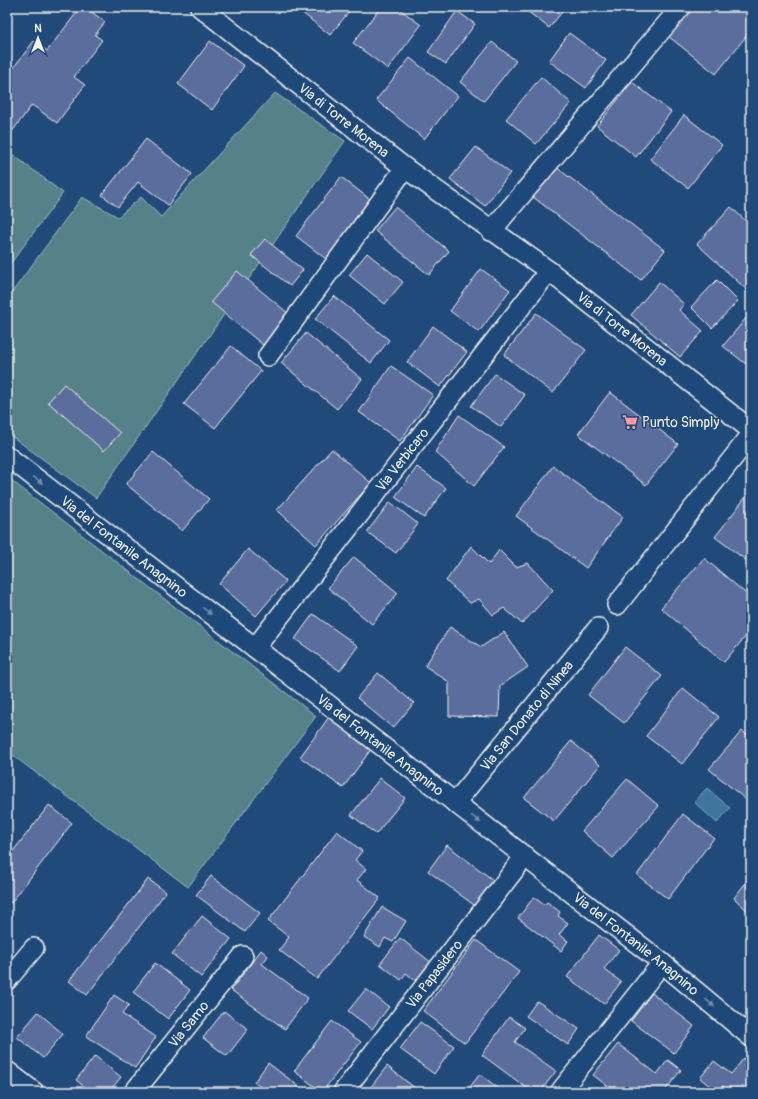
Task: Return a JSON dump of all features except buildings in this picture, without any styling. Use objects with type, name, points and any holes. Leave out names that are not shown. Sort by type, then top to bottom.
[{"type":"street","name":"Via di Torre Morena","points":[[200,7],[405,168],[548,271],[751,430]]},
{"type":"street","points":[[491,231],[681,7]]},
{"type":"street","points":[[268,356],[405,168]]},
{"type":"street","name":"Via Verbicaro","points":[[254,648],[548,271]]},
{"type":"street","points":[[617,605],[751,435]]},
{"type":"street","name":"Via del Fontanile Anagnino","points":[[7,456],[525,856],[662,963],[751,1037]]},
{"type":"street","name":"Via San Donato di Ninea","points":[[455,803],[598,628]]},
{"type":"street","name":"Via Papasidero","points":[[343,1092],[525,856]]},
{"type":"street","points":[[7,980],[34,948]]},
{"type":"street","name":"Via Samo","points":[[134,1092],[243,956]]},
{"type":"street","points":[[560,1092],[662,963]]},
{"type":"street","points":[[7,1071],[34,1092]]},
{"type":"green space","points":[[275,93],[345,141],[96,498],[7,433],[7,299],[82,197],[118,217],[141,197],[161,217]]},
{"type":"green space","points":[[7,150],[63,193],[8,267],[7,266]]},
{"type":"green space","points":[[7,477],[316,716],[188,887],[7,751]]},
{"type":"water","points":[[707,788],[730,808],[717,823],[694,802]]},
{"type":"place","name":"Punto Simply","points":[[630,422]]}]
